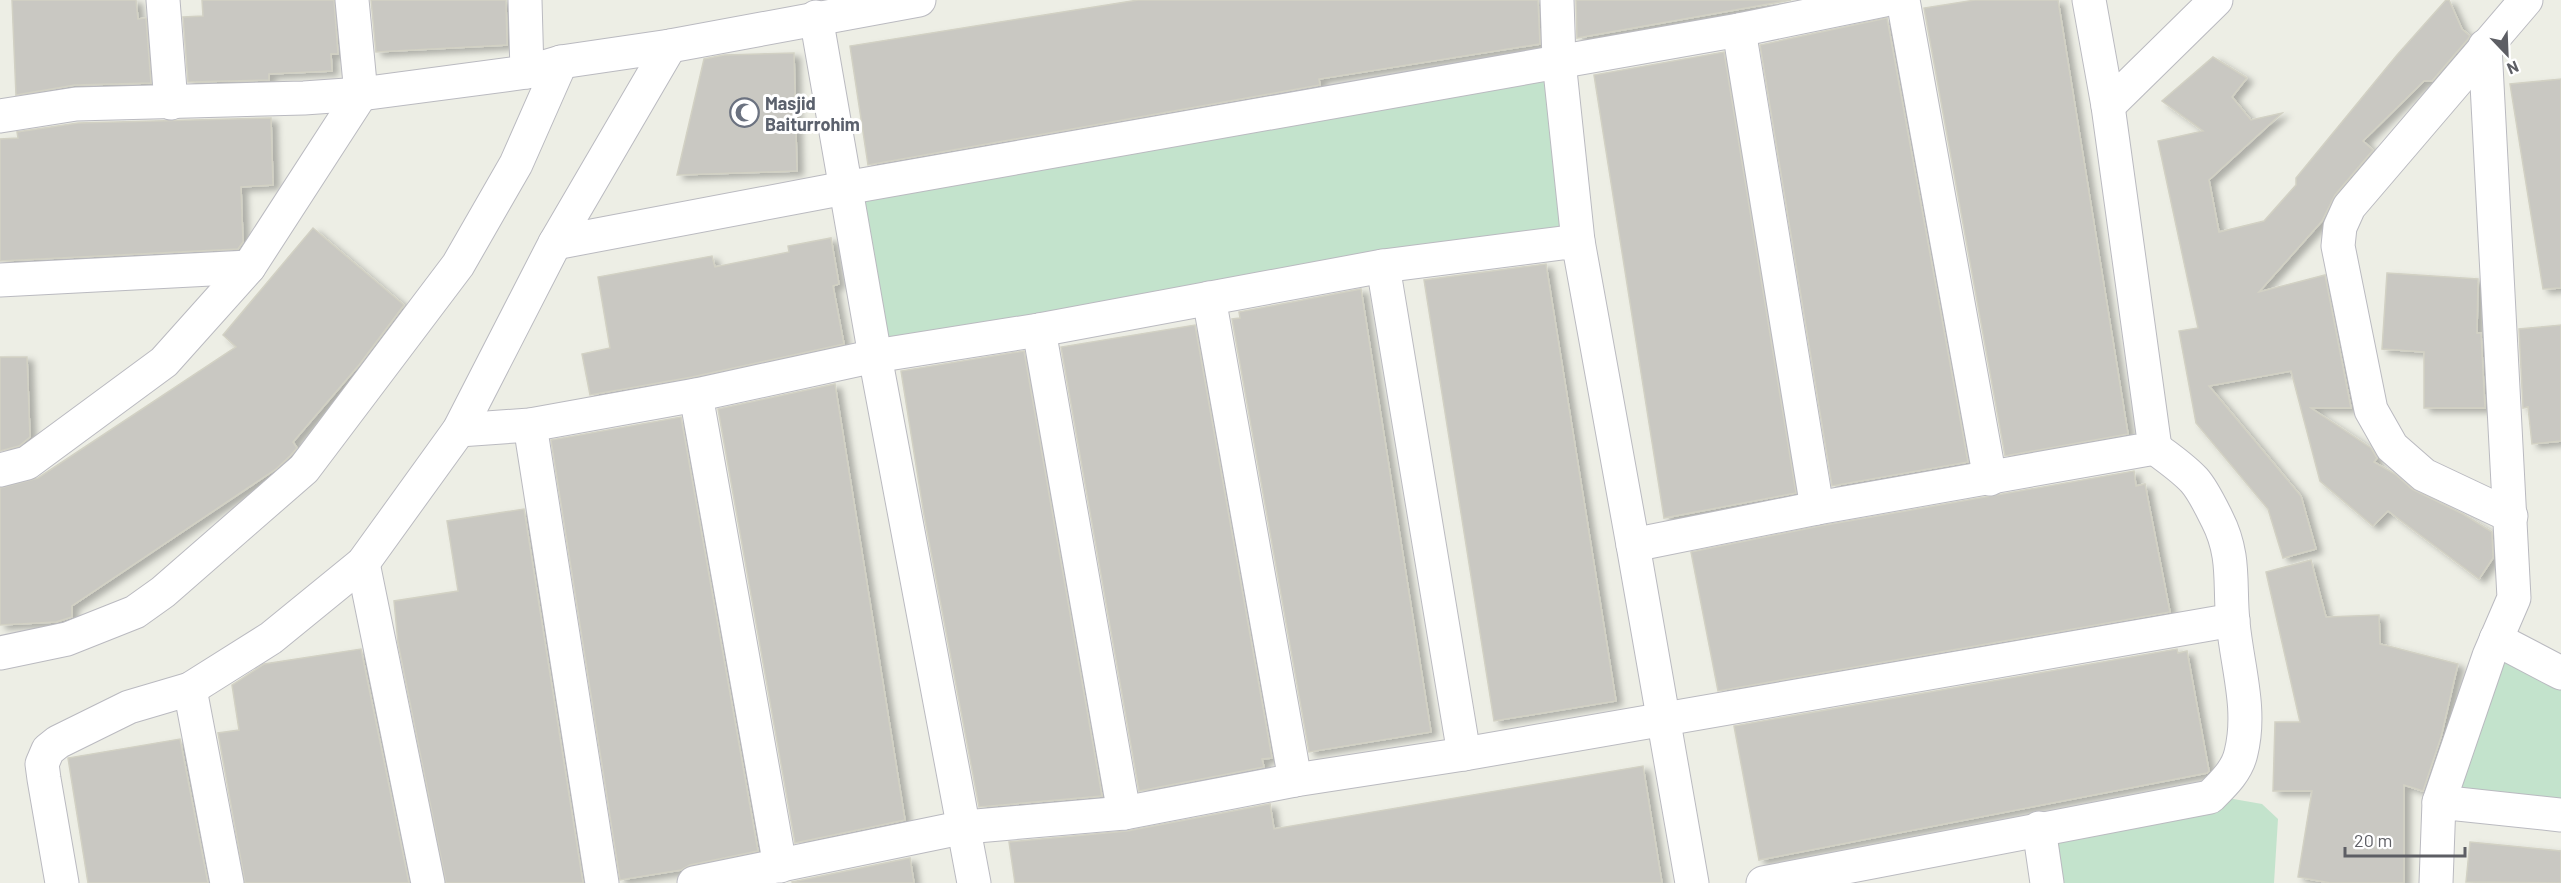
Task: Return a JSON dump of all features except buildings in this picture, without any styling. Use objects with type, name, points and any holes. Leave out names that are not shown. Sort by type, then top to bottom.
[{"type":"street","points":[[163,0],[171,103]]},
{"type":"street","points":[[0,470],[27,463],[164,362],[249,267],[361,94],[352,0]]},
{"type":"street","points":[[525,0],[527,72]]},
{"type":"street","points":[[1,109],[76,104],[171,103],[361,94],[527,72],[561,62],[665,47],[816,17],[861,5],[919,0]]},
{"type":"street","points":[[1557,0],[1558,61],[1578,241],[1633,545],[1661,720],[1692,883]]},
{"type":"street","points":[[555,243],[844,188],[1739,30],[1884,0]]},
{"type":"street","points":[[1903,0],[1990,479]]},
{"type":"street","points":[[1763,883],[2039,828],[2210,797],[2230,777],[2240,756],[2246,730],[2245,704],[2233,620],[2233,577],[2218,521],[2194,481],[2155,448],[2108,106],[2089,0]]},
{"type":"street","points":[[2108,106],[2216,0]]},
{"type":"street","points":[[2511,516],[2424,475],[2392,447],[2371,410],[2338,246],[2340,227],[2349,207],[2526,0]]},
{"type":"street","points":[[816,17],[844,188],[974,883]]},
{"type":"street","points":[[1739,30],[1816,508]]},
{"type":"street","points":[[2436,883],[2439,802],[2496,639],[2514,598],[2485,46]]},
{"type":"street","points":[[62,883],[42,764],[48,750],[69,735],[129,707],[190,689],[271,638],[363,563],[459,430],[555,243],[665,47]]},
{"type":"street","points":[[0,653],[67,639],[135,612],[163,592],[304,469],[459,265],[516,164],[561,62]]},
{"type":"street","points":[[459,430],[530,425],[696,395],[875,356],[1039,330],[1383,266],[1578,241]]},
{"type":"street","points":[[1383,266],[1464,754]]},
{"type":"street","points":[[0,280],[249,267]]},
{"type":"street","points":[[1209,298],[1295,780]]},
{"type":"street","points":[[1039,330],[1124,813]]},
{"type":"street","points":[[696,395],[780,866]]},
{"type":"street","points":[[530,425],[602,883]]},
{"type":"street","points":[[1633,545],[1816,508],[2155,448]]},
{"type":"street","points":[[363,563],[428,883]]},
{"type":"street","points":[[694,883],[964,827],[1124,813],[1295,780],[1464,754],[2233,620]]},
{"type":"street","points":[[2496,639],[2561,672]]},
{"type":"street","points":[[190,689],[227,883]]},
{"type":"street","points":[[2439,802],[2561,815]]},
{"type":"street","points":[[2039,828],[2047,883]]},
{"type":"green space","points":[[1560,65],[1579,241],[865,361],[835,192]]},
{"type":"green space","points":[[2482,639],[2561,680],[2561,809],[2430,793]]},
{"type":"green space","points":[[2222,797],[2262,804],[2278,819],[2274,883],[2050,883],[2041,832]]},
{"type":"place","name":"Masjid Baiturrohim","points":[[744,113]]}]
